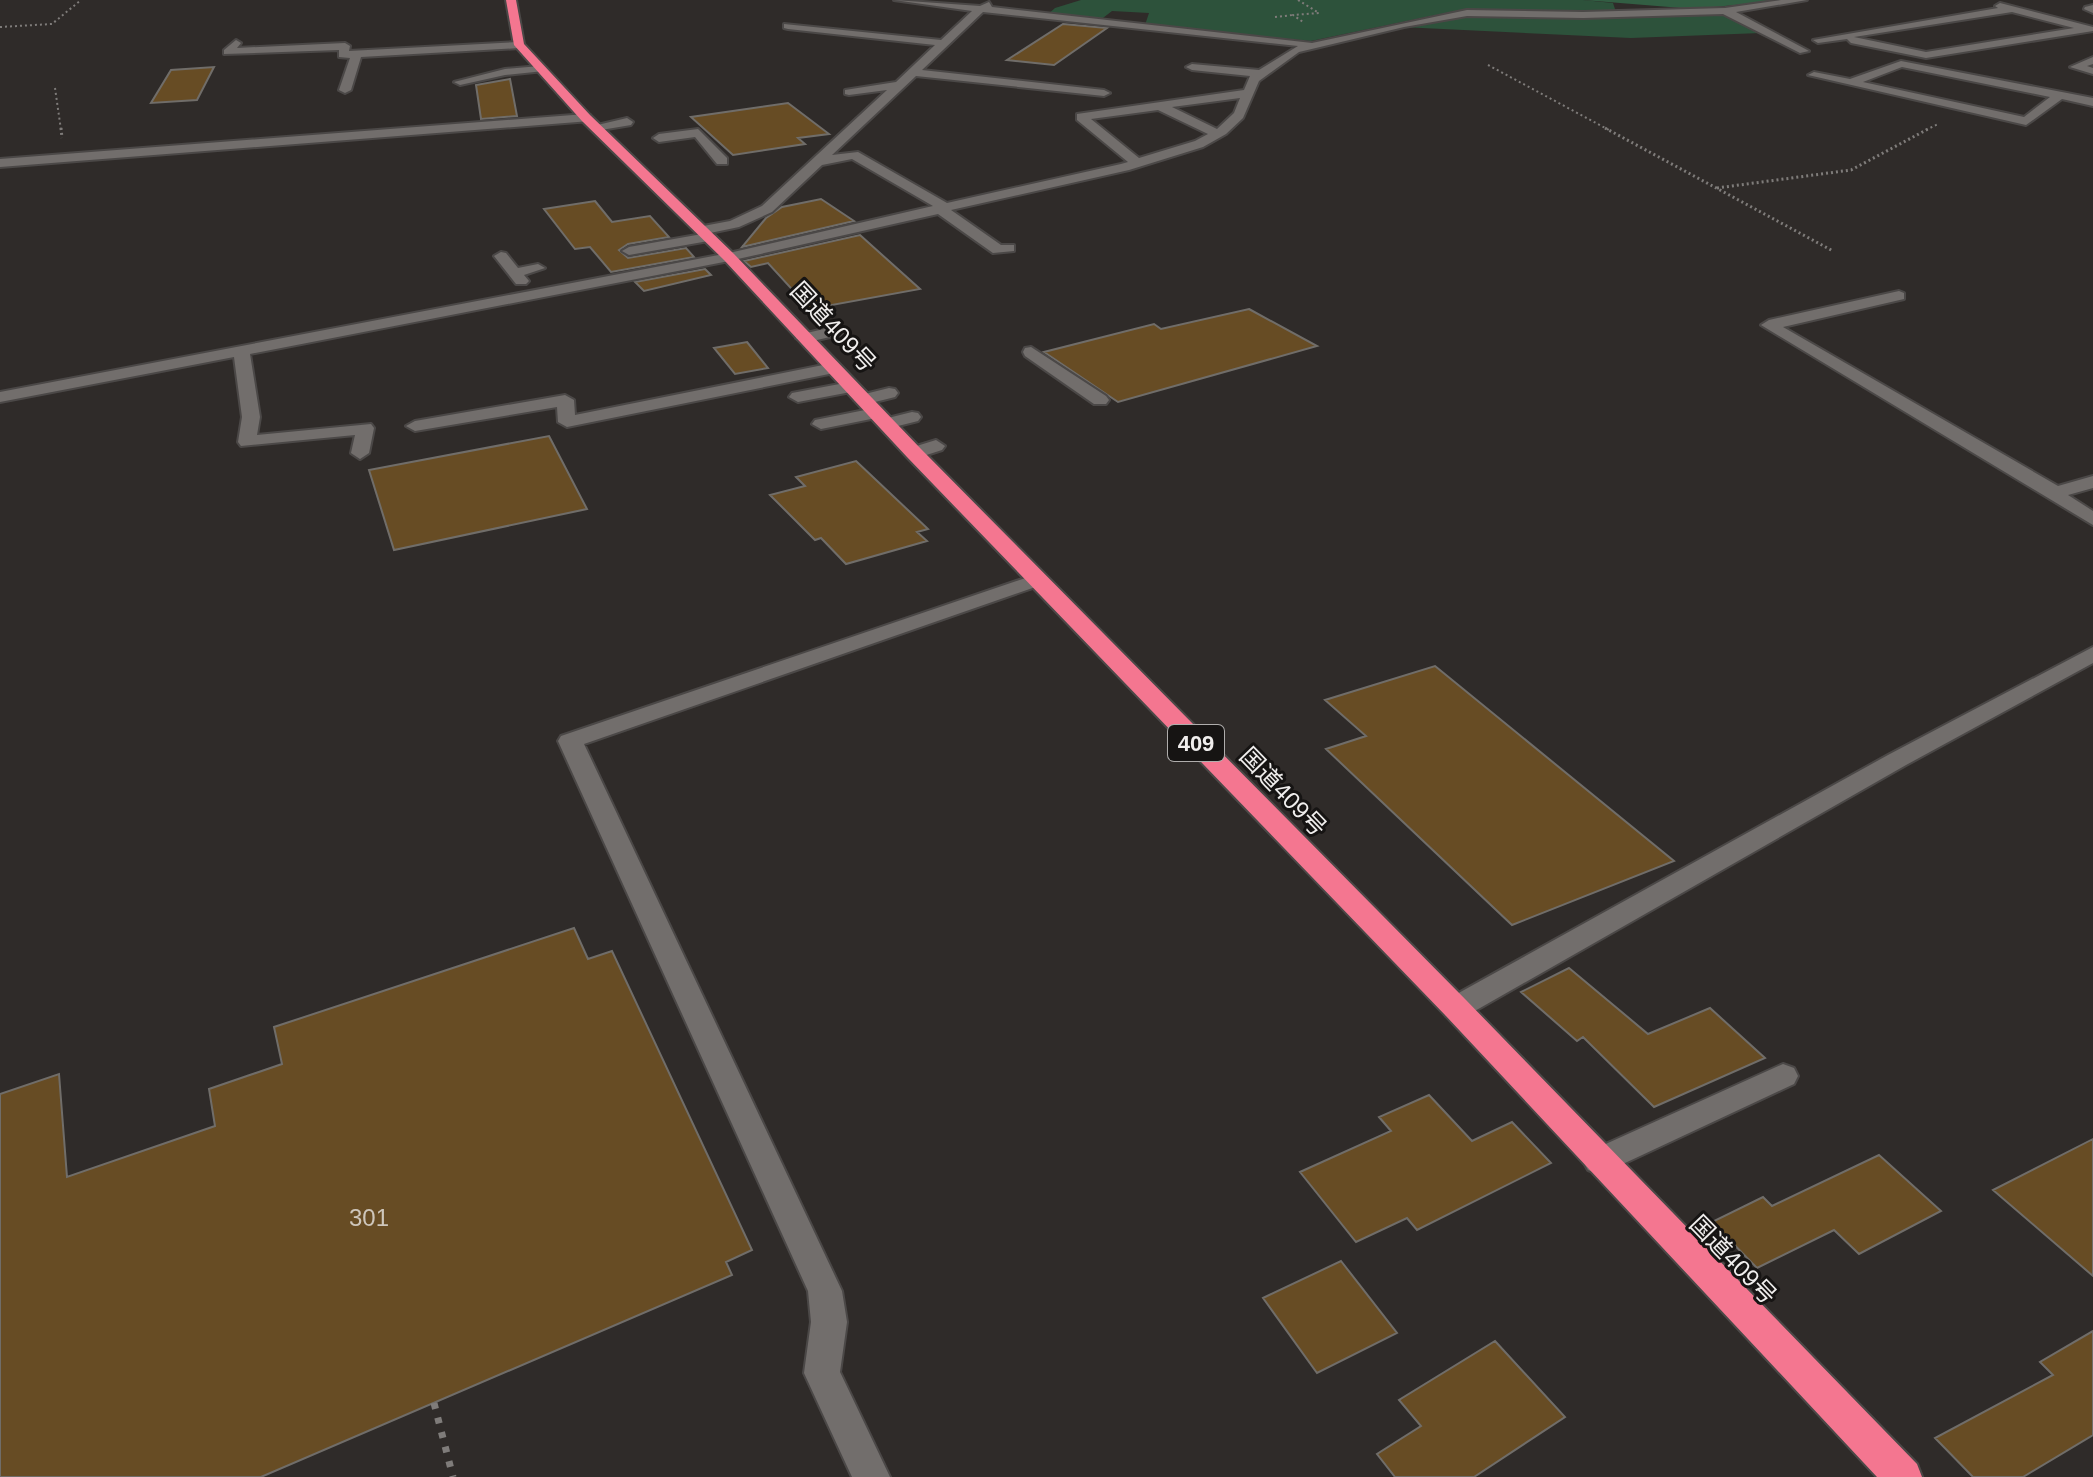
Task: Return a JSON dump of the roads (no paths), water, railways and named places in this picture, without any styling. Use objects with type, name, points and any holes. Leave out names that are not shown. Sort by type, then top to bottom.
[{"type":"highway","points":[[511,0],[528,56]]},
{"type":"highway","name":"国道409号","points":[[528,56],[590,122],[729,257],[833,368],[925,450],[1037,580],[1456,1008],[1903,1477]]},
{"type":"street","points":[[899,0],[976,5],[1315,45]]},
{"type":"street","points":[[629,251],[706,234],[767,209],[944,43],[976,5],[999,0]]},
{"type":"street","points":[[0,397],[729,257],[1137,163],[1199,144],[1217,134],[1239,115],[1254,79],[1295,50],[1315,45],[1467,13],[1583,15],[1725,11],[1802,0]]},
{"type":"street","points":[[1978,0],[2068,24],[2092,27]]},
{"type":"street","points":[[1818,40],[2013,9]]},
{"type":"street","points":[[1725,11],[1804,51]]},
{"type":"street","points":[[788,26],[944,43]]},
{"type":"street","points":[[1926,55],[2092,27]]},
{"type":"street","points":[[1215,46],[1226,36]]},
{"type":"street","points":[[1837,37],[1970,63]]},
{"type":"street","points":[[236,43],[228,52],[345,46],[343,55],[528,56]]},
{"type":"street","points":[[460,82],[496,74],[528,56]]},
{"type":"street","points":[[496,74],[485,57],[528,56]]},
{"type":"street","points":[[345,90],[356,57]]},
{"type":"street","points":[[1179,79],[1204,57]]},
{"type":"street","points":[[2093,60],[2076,67],[2093,71]]},
{"type":"street","points":[[1851,83],[1901,64],[2093,102]]},
{"type":"street","points":[[1192,67],[1261,74]]},
{"type":"street","points":[[913,72],[1104,93]]},
{"type":"street","points":[[1814,75],[2026,121],[2059,96]]},
{"type":"street","points":[[1931,100],[1981,80]]},
{"type":"street","points":[[849,92],[899,85]]},
{"type":"street","points":[[1137,163],[1081,117],[1249,93]]},
{"type":"street","points":[[1160,106],[1217,134]]},
{"type":"street","points":[[0,163],[590,122],[627,122]]},
{"type":"street","points":[[659,138],[698,133],[722,161]]},
{"type":"street","points":[[816,162],[854,155],[943,208],[998,250],[1009,248]]},
{"type":"street","points":[[501,256],[518,277],[538,268]]},
{"type":"street","points":[[1899,296],[1769,325],[2056,493]]},
{"type":"street","points":[[804,338],[837,331]]},
{"type":"street","points":[[241,351],[251,417],[247,442],[365,428],[360,453]]},
{"type":"street","points":[[1031,352],[1100,400]]},
{"type":"street","points":[[415,426],[565,400],[567,422],[833,368]]},
{"type":"street","points":[[798,397],[872,403],[912,417]]},
{"type":"street","points":[[821,424],[872,403]]},
{"type":"street","points":[[2093,482],[2056,493],[2044,489],[2093,519]]},
{"type":"street","points":[[871,1477],[822,1373],[829,1322],[825,1291],[570,741],[1037,580]]},
{"type":"street","points":[[1456,1008],[1897,760],[2093,654]]},
{"type":"street","points":[[1599,1161],[1783,1076]]}]
